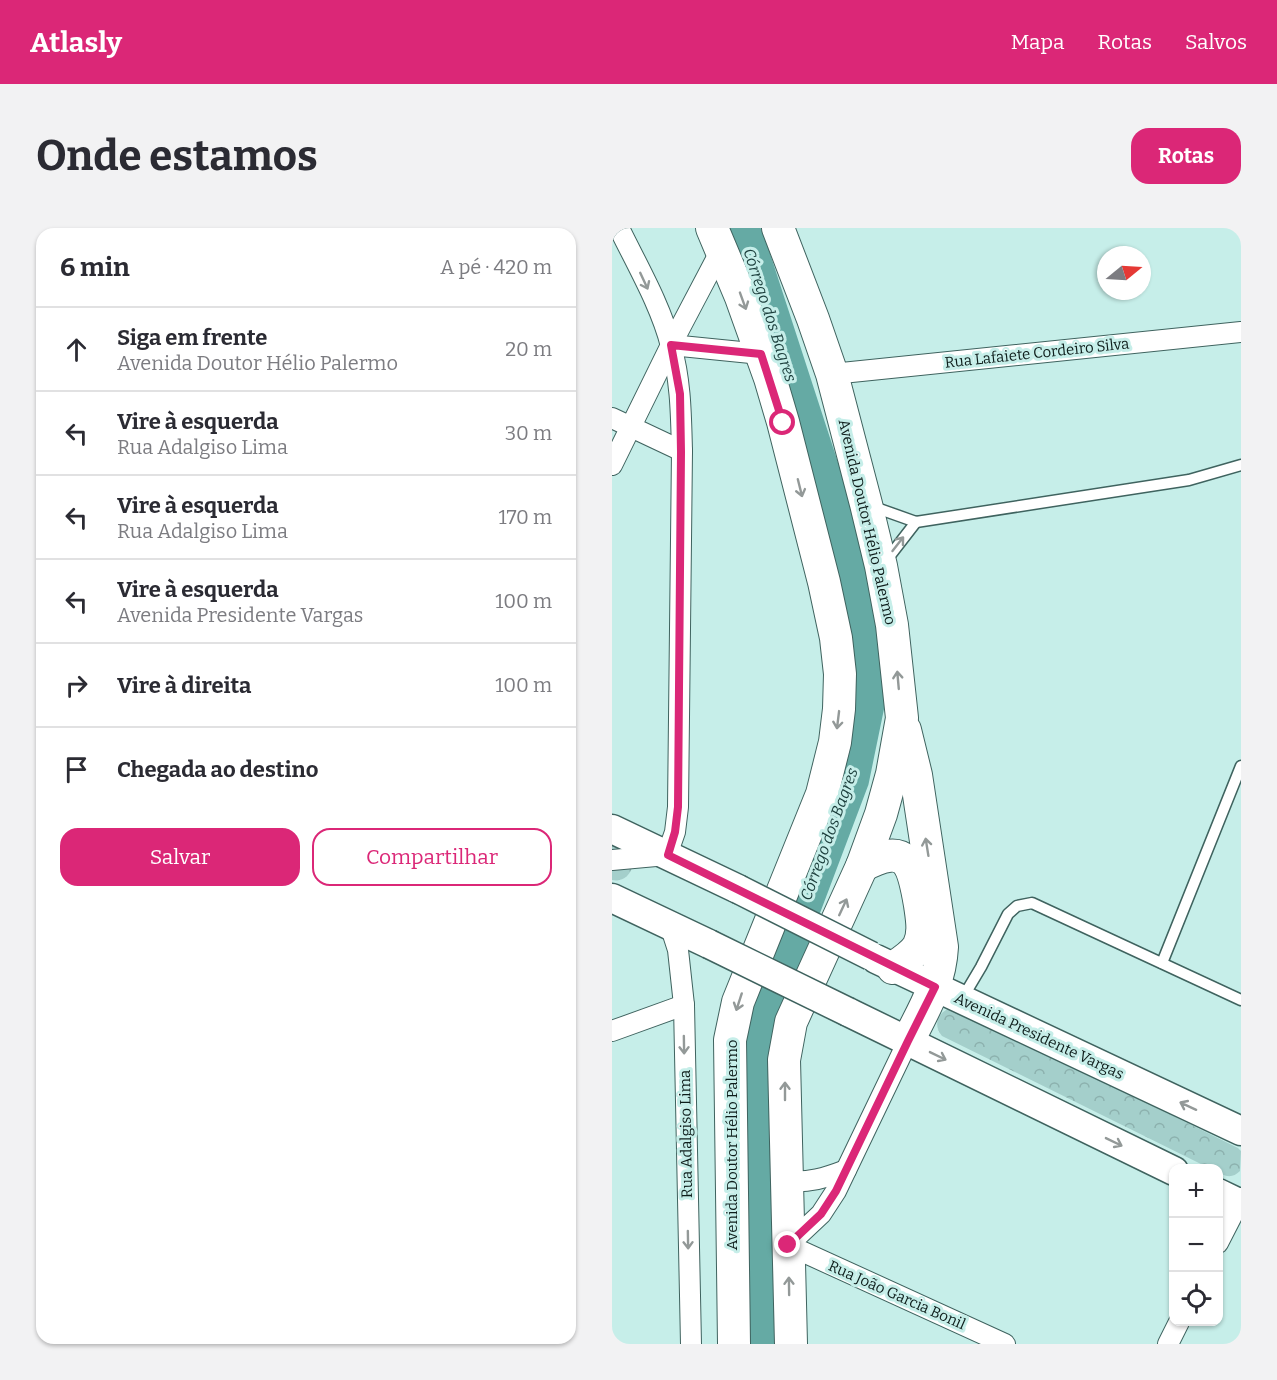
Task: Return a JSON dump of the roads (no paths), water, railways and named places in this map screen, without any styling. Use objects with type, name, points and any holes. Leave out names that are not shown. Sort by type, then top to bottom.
[{"type":"main road","name":"Avenida Doutor Hélio Palermo","points":[[778,228],[832,374],[866,504],[892,625],[902,718],[892,774],[881,814],[862,866],[791,1022],[784,1060],[791,1344]]},
{"type":"main road","name":"Avenida Doutor Hélio Palermo","points":[[717,239],[741,297],[783,423],[824,582],[836,638],[840,674],[836,742],[822,794],[738,1002],[730,1040],[734,1344]]},
{"type":"main road","points":[[902,718],[916,776],[942,947],[941,968],[948,993],[908,1041]]},
{"type":"main road","name":"Avenida Presidente Vargas","points":[[612,829],[738,889],[882,962],[1241,1131]]},
{"type":"main road","points":[[862,866],[881,855],[896,856],[907,862],[915,875],[923,927],[920,944],[912,955],[882,962]]},
{"type":"main road","points":[[612,898],[1169,1169]]},
{"type":"street","points":[[612,860],[668,855],[675,832],[678,807],[680,394],[671,345],[654,300],[619,228]]},
{"type":"street","points":[[612,465],[671,345],[717,239]]},
{"type":"street","name":"Rua Lafaiete Cordeiro Silva","points":[[832,374],[1241,332]]},
{"type":"street","points":[[671,345],[761,354]]},
{"type":"street","points":[[612,418],[681,452]]},
{"type":"street","name":"Rua Adalgiso Lima","points":[[670,925],[678,950],[684,1005],[691,1344]]},
{"type":"street","points":[[612,1031],[684,1005]]},
{"type":"street","points":[[788,1245],[821,1214],[836,1191],[908,1041]]},
{"type":"street","points":[[787,1182],[823,1179],[846,1170]]},
{"type":"street","points":[[1223,1230],[1235,1200]]},
{"type":"street","name":"Rua João Garcia Bonil","points":[[788,1245],[1005,1344]]},
{"type":"street","points":[[1168,1344],[1177,1326]]},
{"type":"lane","points":[[866,504],[916,522],[1189,480],[1241,465]]},
{"type":"lane","points":[[881,566],[916,522]]},
{"type":"lane","points":[[1162,963],[1241,766]]},
{"type":"lane","points":[[948,993],[981,967],[1008,914],[1017,906],[1032,903],[1241,1000]]},
{"type":"waterway","name":"Córrego dos Bagres","points":[[741,228],[842,533],[872,678],[851,780],[757,1029],[764,1344]]}]
